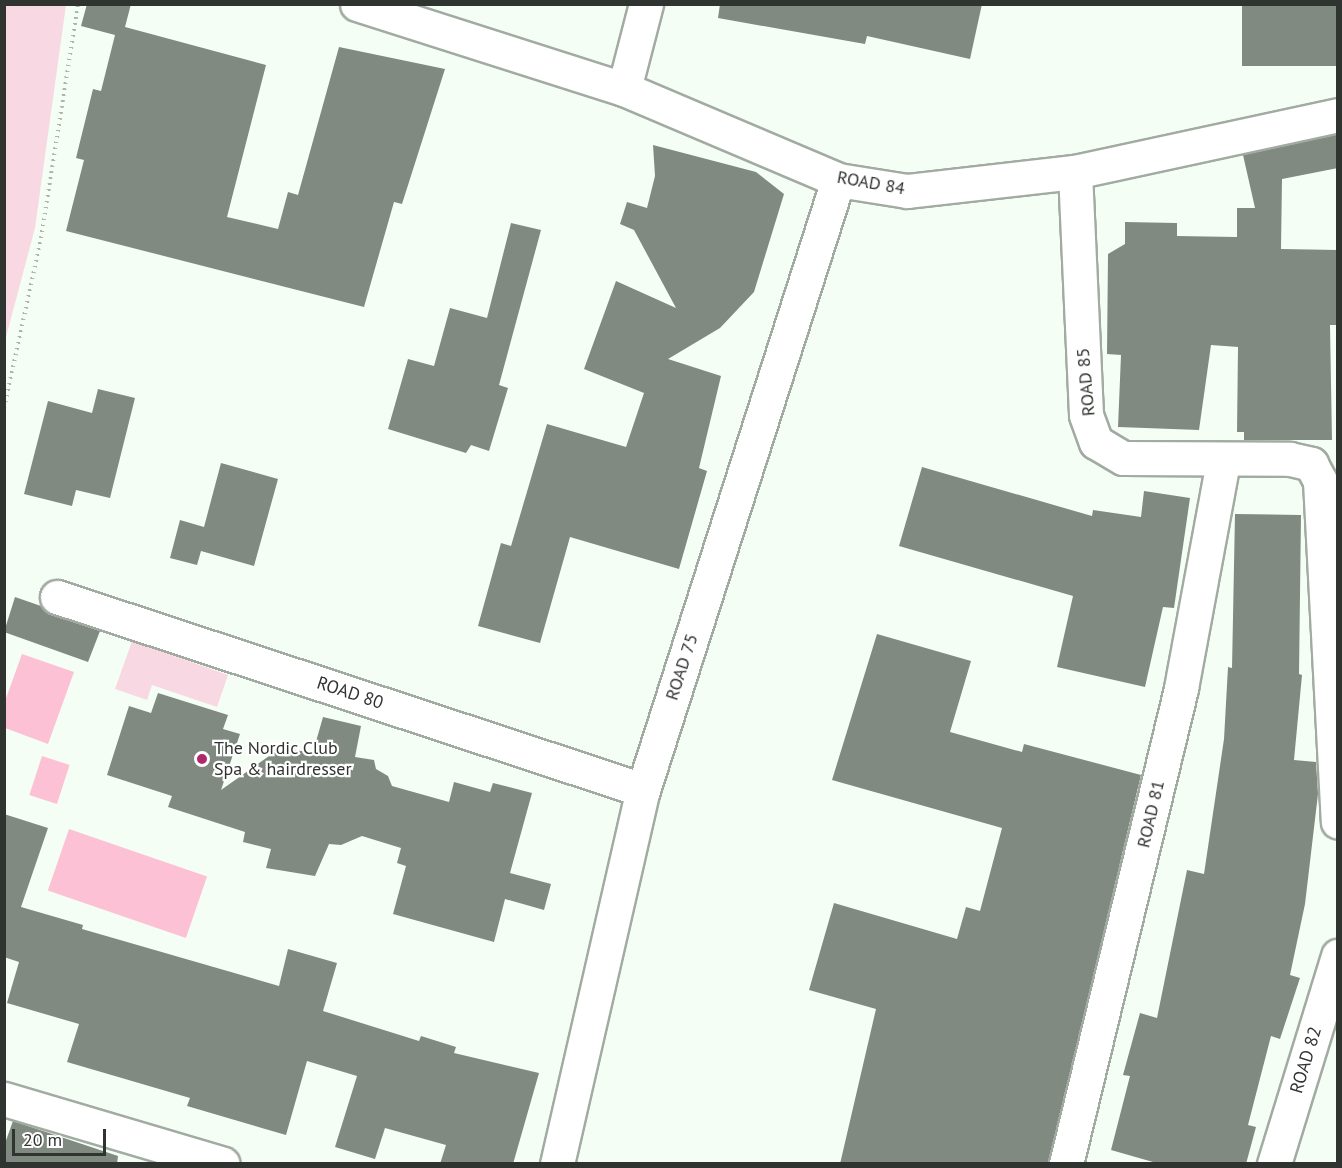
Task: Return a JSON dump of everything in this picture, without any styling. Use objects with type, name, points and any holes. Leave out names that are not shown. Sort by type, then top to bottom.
[{"type":"street","name":"ROAD 84","points":[[357,4],[624,89],[838,180],[907,191],[1075,172],[1338,115]]},
{"type":"street","points":[[624,89],[646,4]]},
{"type":"street","name":"ROAD 85","points":[[1075,172],[1086,415],[1096,442],[1124,458],[1223,461],[1290,459],[1311,464],[1320,481],[1338,822]]},
{"type":"street","name":"ROAD 75","points":[[557,1164],[643,790],[838,180]]},
{"type":"street","name":"ROAD 81","points":[[1066,1164],[1181,688],[1223,461]]},
{"type":"street","name":"ROAD 80","points":[[57,597],[643,790]]},
{"type":"street","name":"ROAD 82","points":[[1274,1164],[1338,956]]},
{"type":"street","points":[[4,1098],[223,1164]]},
{"type":"path","points":[[4,408],[41,238],[78,4]]},
{"type":"shaded area","points":[[5,4],[66,5],[35,228],[5,341]]},
{"type":"shaded area","points":[[132,641],[228,675],[217,707],[152,685],[147,700],[115,689]]},
{"type":"shaded area","points":[[22,654],[74,672],[48,744],[5,728],[5,701]]},
{"type":"shaded area","points":[[42,756],[70,765],[57,804],[29,795]]},
{"type":"shaded area","points":[[69,829],[207,877],[186,938],[48,890]]},
{"type":"building","points":[[87,4],[131,4],[125,27],[266,65],[227,217],[278,229],[288,192],[298,195],[339,47],[445,69],[402,204],[394,202],[364,307],[66,231],[84,160],[76,158],[93,89],[101,91],[115,35],[81,26]]},
{"type":"building","points":[[720,4],[982,4],[970,59],[867,36],[865,44],[718,18]]},
{"type":"building","points":[[1242,4],[1338,4],[1338,66],[1242,66]]},
{"type":"building","points":[[1338,134],[1338,168],[1282,179],[1281,249],[1338,250],[1338,325],[1330,325],[1332,440],[1244,440],[1244,432],[1237,432],[1238,347],[1211,345],[1199,430],[1118,427],[1121,355],[1107,354],[1108,254],[1125,244],[1125,222],[1177,223],[1177,236],[1237,237],[1237,208],[1255,208],[1243,155]]},
{"type":"building","points":[[653,145],[756,172],[784,194],[754,292],[720,328],[668,359],[721,376],[699,468],[707,471],[679,569],[570,537],[540,643],[478,626],[501,543],[511,546],[547,424],[626,447],[644,393],[584,369],[616,281],[676,308],[634,230],[620,224],[627,202],[647,208],[655,176]]},
{"type":"building","points":[[511,223],[541,230],[499,385],[508,388],[489,451],[471,445],[466,453],[388,429],[408,359],[434,366],[450,308],[487,318]]},
{"type":"building","points":[[98,389],[135,398],[110,498],[76,490],[72,506],[24,494],[48,401],[92,413]]},
{"type":"building","points":[[221,463],[278,479],[254,566],[201,551],[197,565],[170,558],[180,520],[204,527]]},
{"type":"building","points":[[922,467],[1092,516],[1093,510],[1141,517],[1144,491],[1190,498],[1174,608],[1163,607],[1145,687],[1057,667],[1073,596],[899,546]]},
{"type":"building","points":[[1235,514],[1301,515],[1299,674],[1302,675],[1294,760],[1316,762],[1318,794],[1305,904],[1290,975],[1300,978],[1280,1039],[1271,1036],[1248,1125],[1256,1127],[1246,1164],[1160,1164],[1111,1150],[1130,1076],[1123,1075],[1140,1013],[1157,1018],[1187,870],[1204,874],[1224,739],[1228,667],[1232,668]]},
{"type":"building","points":[[15,597],[41,606],[51,615],[100,631],[88,662],[4,632]]},
{"type":"building","points":[[877,634],[971,661],[950,732],[1022,752],[1024,744],[1141,775],[1048,1164],[840,1164],[876,1009],[809,990],[834,903],[957,939],[966,907],[980,911],[1002,828],[832,780]]},
{"type":"building","points":[[158,693],[228,715],[223,729],[240,734],[221,790],[279,749],[313,752],[323,717],[361,726],[355,757],[374,760],[376,769],[388,776],[392,786],[449,802],[454,782],[490,792],[493,783],[532,793],[510,873],[551,884],[544,910],[505,899],[494,942],[393,914],[406,866],[397,863],[401,848],[362,836],[341,845],[329,844],[315,876],[266,868],[271,849],[243,842],[245,832],[168,807],[172,796],[107,775],[129,706],[151,713]]},
{"type":"building","points":[[4,814],[48,828],[21,907],[83,925],[82,929],[279,986],[288,949],[337,963],[323,1011],[419,1041],[421,1036],[456,1047],[454,1053],[539,1073],[513,1164],[440,1164],[446,1145],[385,1128],[375,1159],[335,1147],[357,1076],[307,1061],[286,1135],[187,1106],[190,1098],[67,1062],[79,1024],[7,1003],[19,962],[4,957]]},
{"type":"building","points":[[13,1121],[118,1156],[117,1164],[4,1164],[4,1146]]},
{"type":"place","name":"The Nordic Club Spa & hairdresser","points":[[202,759]]}]
